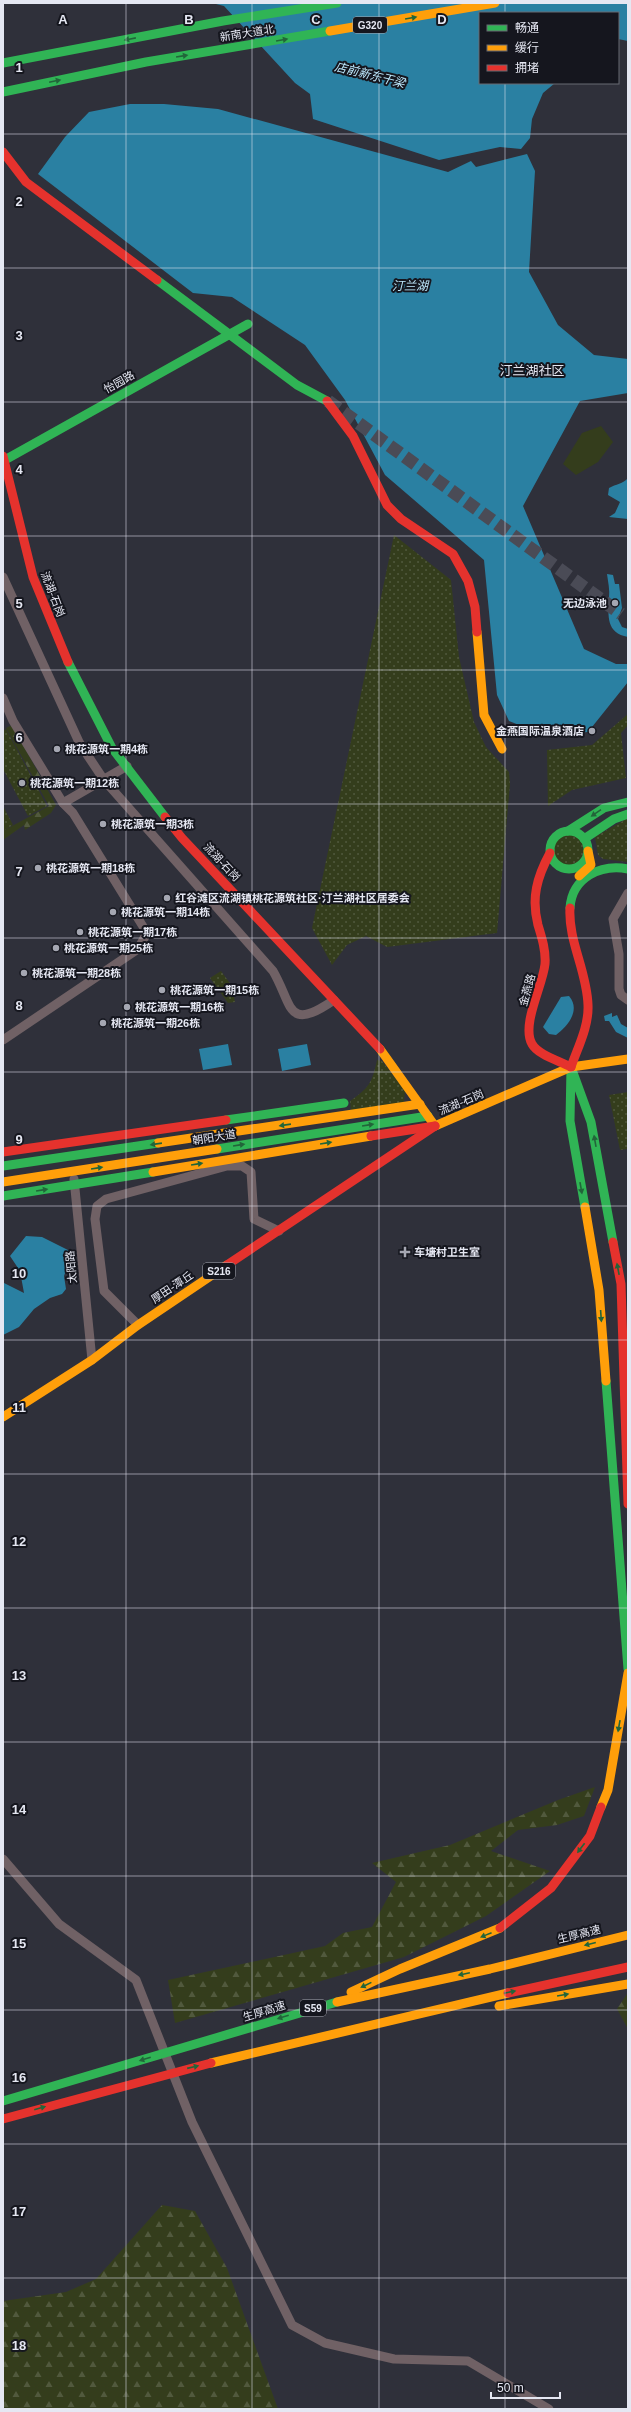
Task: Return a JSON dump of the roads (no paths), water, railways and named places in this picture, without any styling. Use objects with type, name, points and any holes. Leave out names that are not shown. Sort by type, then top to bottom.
[{"type":"main road","name":"新南大道北","points":[[3,63],[223,21],[337,3]]},
{"type":"main road","name":"新南大道北","points":[[3,92],[146,62],[495,3]]},
{"type":"main road","points":[[3,100],[30,86]]},
{"type":"main road","points":[[3,152],[26,182],[297,385],[325,399],[353,436],[387,505],[401,519],[453,554],[468,580],[475,607],[484,715],[502,749]]},
{"type":"main road","name":"怡园路","points":[[3,459],[248,324]]},
{"type":"main road","name":"流湖-石岗","points":[[3,459],[33,577],[64,653],[112,748],[182,838],[381,1050],[435,1126],[571,1067],[628,1059]]},
{"type":"main road","name":"金燕路","points":[[571,1067],[540,1045],[534,1031],[546,989],[551,960],[550,944],[540,909],[541,881],[552,857],[552,841],[556,836],[568,831],[602,809],[613,804],[628,802]]},
{"type":"main road","points":[[584,839],[614,818],[628,814]]},
{"type":"main road","points":[[568,831],[580,834],[584,839],[589,854],[590,864],[574,882],[564,898],[565,926],[582,986],[583,1011],[571,1067],[570,1121],[599,1290],[628,1669]]},
{"type":"main road","points":[[552,857],[561,867],[573,868],[584,862],[589,854]]},
{"type":"main road","points":[[589,854],[597,863],[628,869]]},
{"type":"main road","points":[[617,867],[596,871],[584,878],[578,882],[573,893],[570,907],[570,932],[587,989],[588,1006],[585,1024],[571,1067],[591,1122],[621,1284],[628,1504]]},
{"type":"main road","points":[[3,1152],[344,1103]]},
{"type":"main road","name":"朝阳大道","points":[[3,1166],[420,1104]]},
{"type":"main road","name":"朝阳大道","points":[[3,1182],[428,1116]]},
{"type":"main road","points":[[3,1196],[435,1126]]},
{"type":"main road","name":"厚田-潭丘","points":[[3,1417],[92,1360],[138,1325],[435,1126]]},
{"type":"main road","points":[[325,2005],[400,1969],[496,1930],[551,1888],[590,1836],[608,1790],[628,1673]]},
{"type":"main road","name":"生厚高速","points":[[3,2101],[325,2005],[490,1969],[628,1935]]},
{"type":"main road","points":[[3,2119],[116,2086],[331,2034],[628,1966]]},
{"type":"main road","points":[[331,2034],[628,1984]]},
{"type":"street","points":[[3,577],[79,742],[104,780],[273,971],[288,1005],[292,1010],[306,1015],[316,1012],[334,1000]]},
{"type":"street","points":[[3,698],[13,721],[63,803],[73,812],[147,933],[138,949],[3,1040]]},
{"type":"street","points":[[63,803],[127,766]]},
{"type":"street","points":[[628,893],[613,919],[619,954],[619,989],[621,995],[628,1000]]},
{"type":"street","points":[[162,1158],[178,1179]]},
{"type":"street","points":[[138,1325],[104,1290],[95,1219],[97,1206],[106,1199],[227,1166],[242,1166],[251,1172],[254,1219],[279,1231]]},
{"type":"street","name":"太阳路","points":[[74,1171],[92,1360]]},
{"type":"street","points":[[3,1860],[59,1924],[136,1980],[192,2122],[292,2325],[325,2343],[394,2359],[468,2361],[549,2409]]},
{"type":"water","name":"店前新东干梁","points":[[212,3],[628,3],[628,41],[619,39],[619,12],[479,12],[479,84],[554,84],[543,93],[532,119],[530,138],[521,149],[500,147],[439,160],[313,119],[310,94],[295,83],[224,6]]},
{"type":"water","name":"汀兰湖","points":[[130,104],[164,104],[218,109],[448,172],[471,161],[476,167],[527,154],[535,171],[529,272],[558,325],[594,355],[628,359],[628,393],[580,401],[523,506],[584,649],[616,664],[628,664],[628,682],[588,732],[544,735],[509,721],[497,695],[484,560],[385,475],[345,400],[305,345],[232,297],[193,293],[38,174],[65,137],[89,112]]},
{"type":"water","points":[[628,478],[628,519],[609,517],[615,513],[620,502],[608,495],[609,488],[622,483]]},
{"type":"water","name":"无边泳池","points":[[607,574],[613,575],[615,584],[619,584],[622,608],[618,619],[622,627],[628,629],[628,637],[616,632],[610,623],[608,611],[609,592]]},
{"type":"water","points":[[569,996],[574,1007],[572,1017],[565,1027],[556,1035],[549,1034],[543,1027],[561,997]]},
{"type":"water","points":[[612,1013],[612,1017],[617,1015],[621,1024],[628,1028],[628,1038],[616,1032],[609,1021],[605,1021],[604,1016]]},
{"type":"water","points":[[228,1044],[232,1065],[203,1070],[199,1049]]},
{"type":"water","points":[[307,1044],[311,1065],[282,1071],[278,1049]]},
{"type":"water","points":[[26,1236],[42,1237],[72,1252],[64,1276],[66,1289],[62,1294],[50,1298],[34,1309],[19,1327],[3,1335],[3,1285],[4,1283],[24,1293],[20,1271],[10,1256]]},
{"type":"tunnel","points":[[328,401],[621,614]]},
{"type":"place","name":"无边泳池","points":[[615,603]]},
{"type":"place","name":"金燕国际温泉酒店","points":[[592,731]]},
{"type":"place","name":"桃花源筑一期4栋","points":[[57,749]]},
{"type":"place","name":"桃花源筑一期12栋","points":[[22,783]]},
{"type":"place","name":"桃花源筑一期3栋","points":[[103,824]]},
{"type":"place","name":"桃花源筑一期18栋","points":[[38,868]]},
{"type":"place","name":"红谷滩区流湖镇桃花源筑社区·汀兰湖社区居委会","points":[[167,898]]},
{"type":"place","name":"桃花源筑一期14栋","points":[[113,912]]},
{"type":"place","name":"桃花源筑一期17栋","points":[[80,932]]},
{"type":"place","name":"桃花源筑一期25栋","points":[[56,948]]},
{"type":"place","name":"桃花源筑一期28栋","points":[[24,973]]},
{"type":"place","name":"桃花源筑一期15栋","points":[[162,990]]},
{"type":"place","name":"桃花源筑一期16栋","points":[[127,1007]]},
{"type":"place","name":"桃花源筑一期26栋","points":[[103,1023]]},
{"type":"place","name":"车塘村卫生室","points":[[405,1252]]},
{"type":"district","name":"汀兰湖社区","points":[[532,370]]}]
